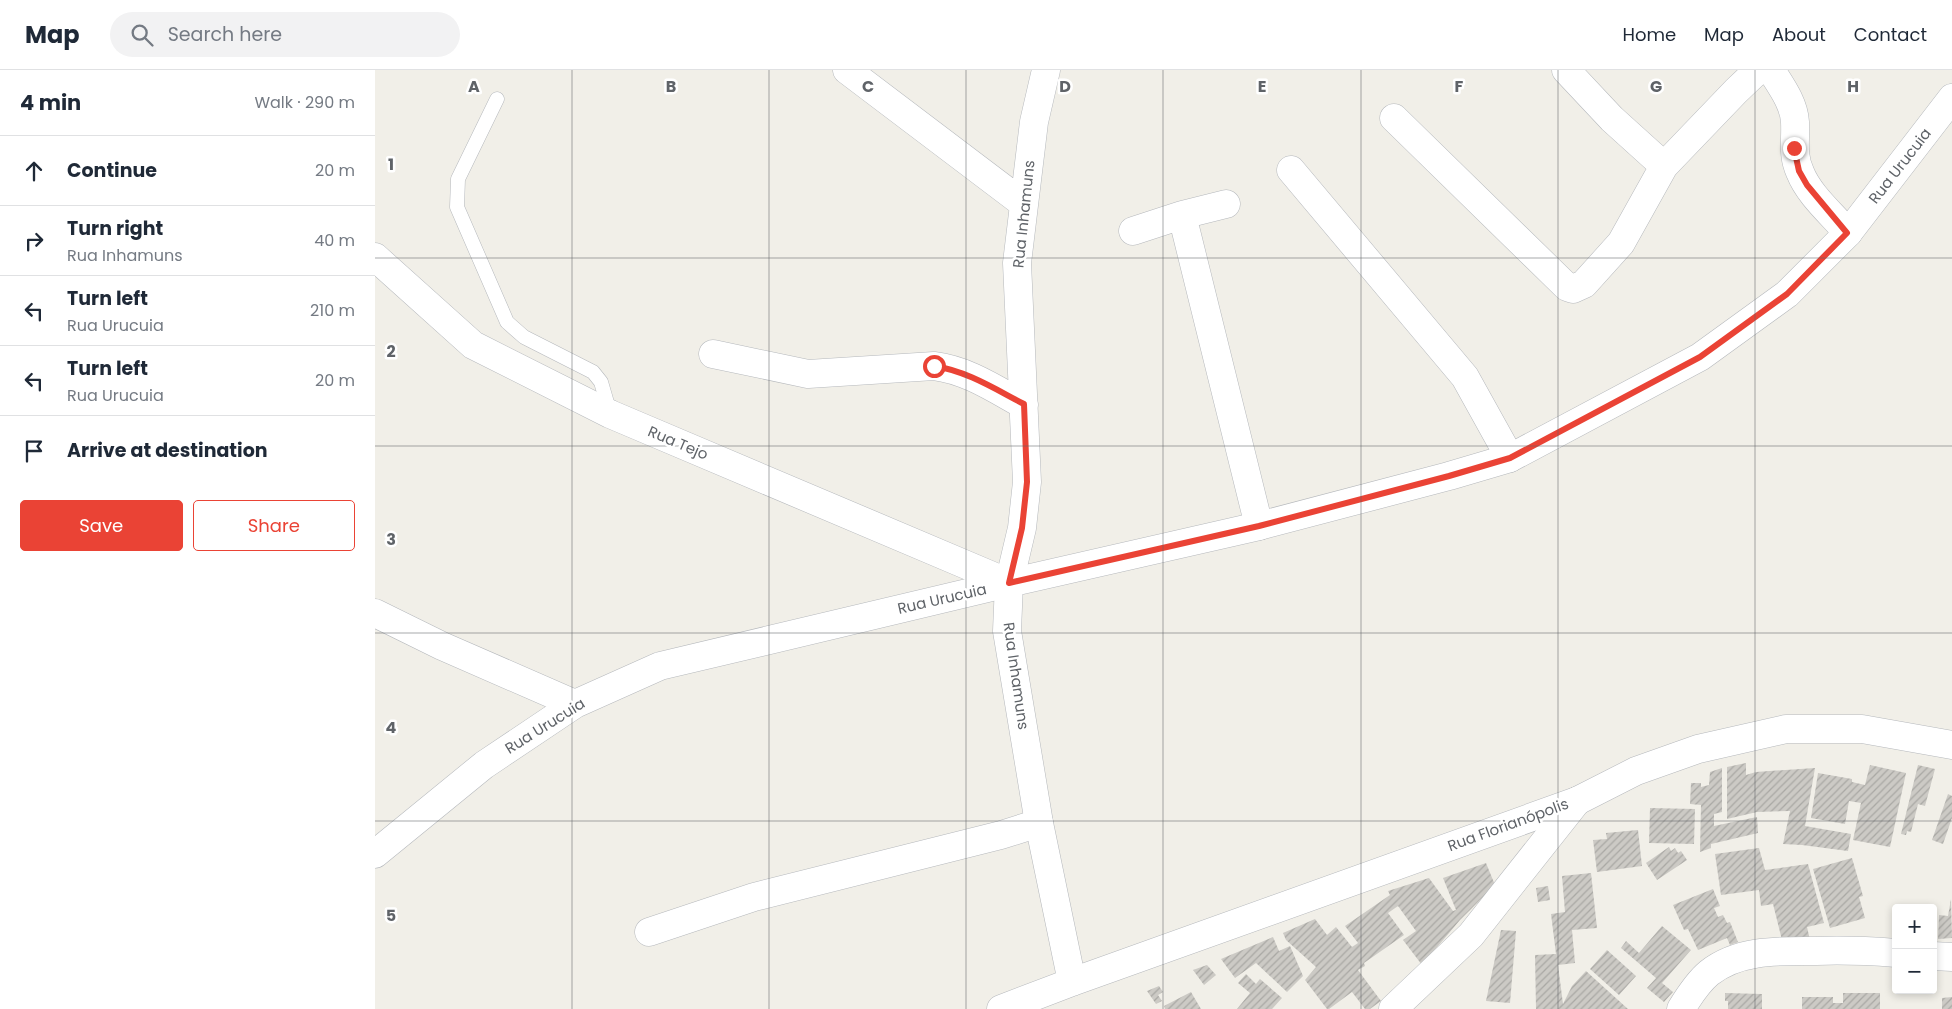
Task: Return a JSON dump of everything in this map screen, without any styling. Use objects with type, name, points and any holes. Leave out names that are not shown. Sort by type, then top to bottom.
[{"type":"street","points":[[847,70],[1025,204]]},
{"type":"street","name":"Rua Inhamuns","points":[[1046,70],[1034,122],[1017,263],[1027,482],[1022,528],[1009,583],[1007,631],[1039,823],[1073,982]]},
{"type":"street","points":[[1566,70],[1613,119],[1664,166]]},
{"type":"street","points":[[1394,118],[1567,287],[1573,289],[1584,284],[1621,243],[1664,166],[1729,98],[1759,70]]},
{"type":"street","points":[[1771,70],[1788,96],[1795,121],[1794,148],[1799,171],[1807,185],[1847,233]]},
{"type":"street","name":"Rua Urucuia","points":[[375,854],[483,765],[575,704],[660,666],[1259,526],[1510,458],[1700,357],[1787,294],[1847,233],[1952,98]]},
{"type":"street","points":[[1291,170],[1465,377],[1510,458]]},
{"type":"street","points":[[1133,231],[1182,215],[1226,204]]},
{"type":"street","points":[[1182,215],[1259,526]]},
{"type":"street","name":"Rua Tejo","points":[[375,257],[473,346],[610,414],[1009,583]]},
{"type":"street","points":[[713,354],[808,374],[934,366],[951,368],[1024,404]]},
{"type":"street","points":[[375,613],[442,646],[575,704]]},
{"type":"street","name":"Rua Florianópolis","points":[[1004,1008],[1577,800],[1636,771],[1698,749],[1786,729],[1862,729],[1952,745]]},
{"type":"street","points":[[1393,1009],[1471,935],[1577,800]]},
{"type":"street","points":[[649,932],[754,897],[992,837],[1039,823]]},
{"type":"street","points":[[1681,1009],[1689,995],[1709,973],[1734,959],[1767,951],[1862,950],[1892,953]]},
{"type":"street","points":[[1937,956],[1952,957]]},
{"type":"lane","points":[[497,99],[458,179],[457,207],[507,322],[524,337],[593,372],[601,382],[610,414]]},
{"type":"building","points":[[1746,763],[1746,775],[1756,772],[1815,768],[1805,826],[1851,834],[1848,851],[1783,844],[1790,811],[1757,812],[1727,819],[1727,767]]},
{"type":"building","points":[[1870,765],[1906,773],[1890,847],[1853,840],[1861,803],[1849,801],[1845,824],[1811,818],[1818,773],[1852,779],[1852,782],[1865,785]]},
{"type":"building","points":[[1918,765],[1935,769],[1925,806],[1918,804],[1911,832],[1907,831],[1906,835],[1901,834]]},
{"type":"building","points":[[1722,768],[1722,812],[1714,814],[1714,826],[1757,817],[1758,833],[1711,844],[1711,848],[1700,852],[1701,805],[1690,804],[1691,783],[1701,783],[1701,787],[1709,785],[1710,772]]},
{"type":"building","points":[[1948,794],[1952,796],[1952,818],[1943,844],[1932,840]]},
{"type":"building","points":[[1650,808],[1695,809],[1694,844],[1649,843]]},
{"type":"building","points":[[1638,830],[1642,866],[1597,872],[1593,840],[1607,839],[1606,833]]},
{"type":"building","points":[[1669,847],[1671,851],[1675,848],[1678,853],[1681,851],[1687,860],[1657,880],[1646,863]]},
{"type":"building","points":[[1759,848],[1765,870],[1808,864],[1824,923],[1807,927],[1810,940],[1782,940],[1773,904],[1761,906],[1759,890],[1721,895],[1715,854]]},
{"type":"building","points":[[1852,858],[1863,896],[1859,897],[1865,918],[1830,928],[1813,869]]},
{"type":"building","points":[[1486,863],[1495,885],[1460,920],[1422,965],[1403,940],[1416,931],[1398,906],[1388,913],[1404,935],[1364,963],[1365,966],[1358,970],[1381,1001],[1370,1009],[1365,1009],[1352,992],[1327,1009],[1305,980],[1316,967],[1286,940],[1283,933],[1315,919],[1327,935],[1336,927],[1352,947],[1358,943],[1345,926],[1390,895],[1388,891],[1429,878],[1453,911],[1456,910],[1443,878]]},
{"type":"building","points":[[1591,873],[1597,928],[1572,930],[1575,963],[1558,965],[1563,1004],[1572,986],[1586,971],[1628,1009],[1536,1009],[1535,955],[1556,954],[1551,914],[1565,912],[1562,876]]},
{"type":"building","points":[[1548,886],[1550,900],[1538,902],[1536,888]]},
{"type":"building","points":[[1713,889],[1720,906],[1714,908],[1718,917],[1723,915],[1727,923],[1730,922],[1738,942],[1730,945],[1727,938],[1698,950],[1688,929],[1684,930],[1673,905]]},
{"type":"building","points":[[1951,899],[1952,938],[1938,939],[1939,915],[1948,916]]},
{"type":"building","points":[[1662,926],[1691,950],[1662,983],[1673,992],[1664,1002],[1647,988],[1656,978],[1621,948],[1626,941],[1639,953]]},
{"type":"building","points":[[1501,930],[1516,931],[1510,1003],[1486,1001]]},
{"type":"building","points":[[1273,937],[1279,951],[1290,946],[1303,976],[1287,992],[1256,963],[1235,978],[1221,959]]},
{"type":"building","points":[[1607,950],[1636,976],[1619,995],[1590,969]]},
{"type":"building","points":[[1207,965],[1216,975],[1204,985],[1193,970]]},
{"type":"building","points":[[1246,974],[1256,984],[1260,979],[1282,998],[1272,1009],[1237,1009],[1250,993],[1238,983]]},
{"type":"building","points":[[1159,986],[1163,992],[1158,995],[1162,1001],[1156,1004],[1147,991]]},
{"type":"building","points":[[1191,992],[1201,1009],[1165,1009],[1164,1006]]},
{"type":"building","points":[[1725,993],[1762,994],[1762,1009],[1728,1009]]},
{"type":"building","points":[[1843,993],[1880,993],[1880,1009],[1802,1009],[1802,997],[1833,997],[1833,1003],[1843,1003]]},
{"type":"building","points":[[1952,997],[1952,1009],[1942,1009],[1942,998]]},
{"type":"route","points":[[934,366],[951,368],[964,373],[1024,404],[1027,482],[1022,528],[1009,583],[1259,526],[1510,458],[1700,357],[1787,294],[1847,233],[1807,185],[1799,171],[1794,148]]}]
